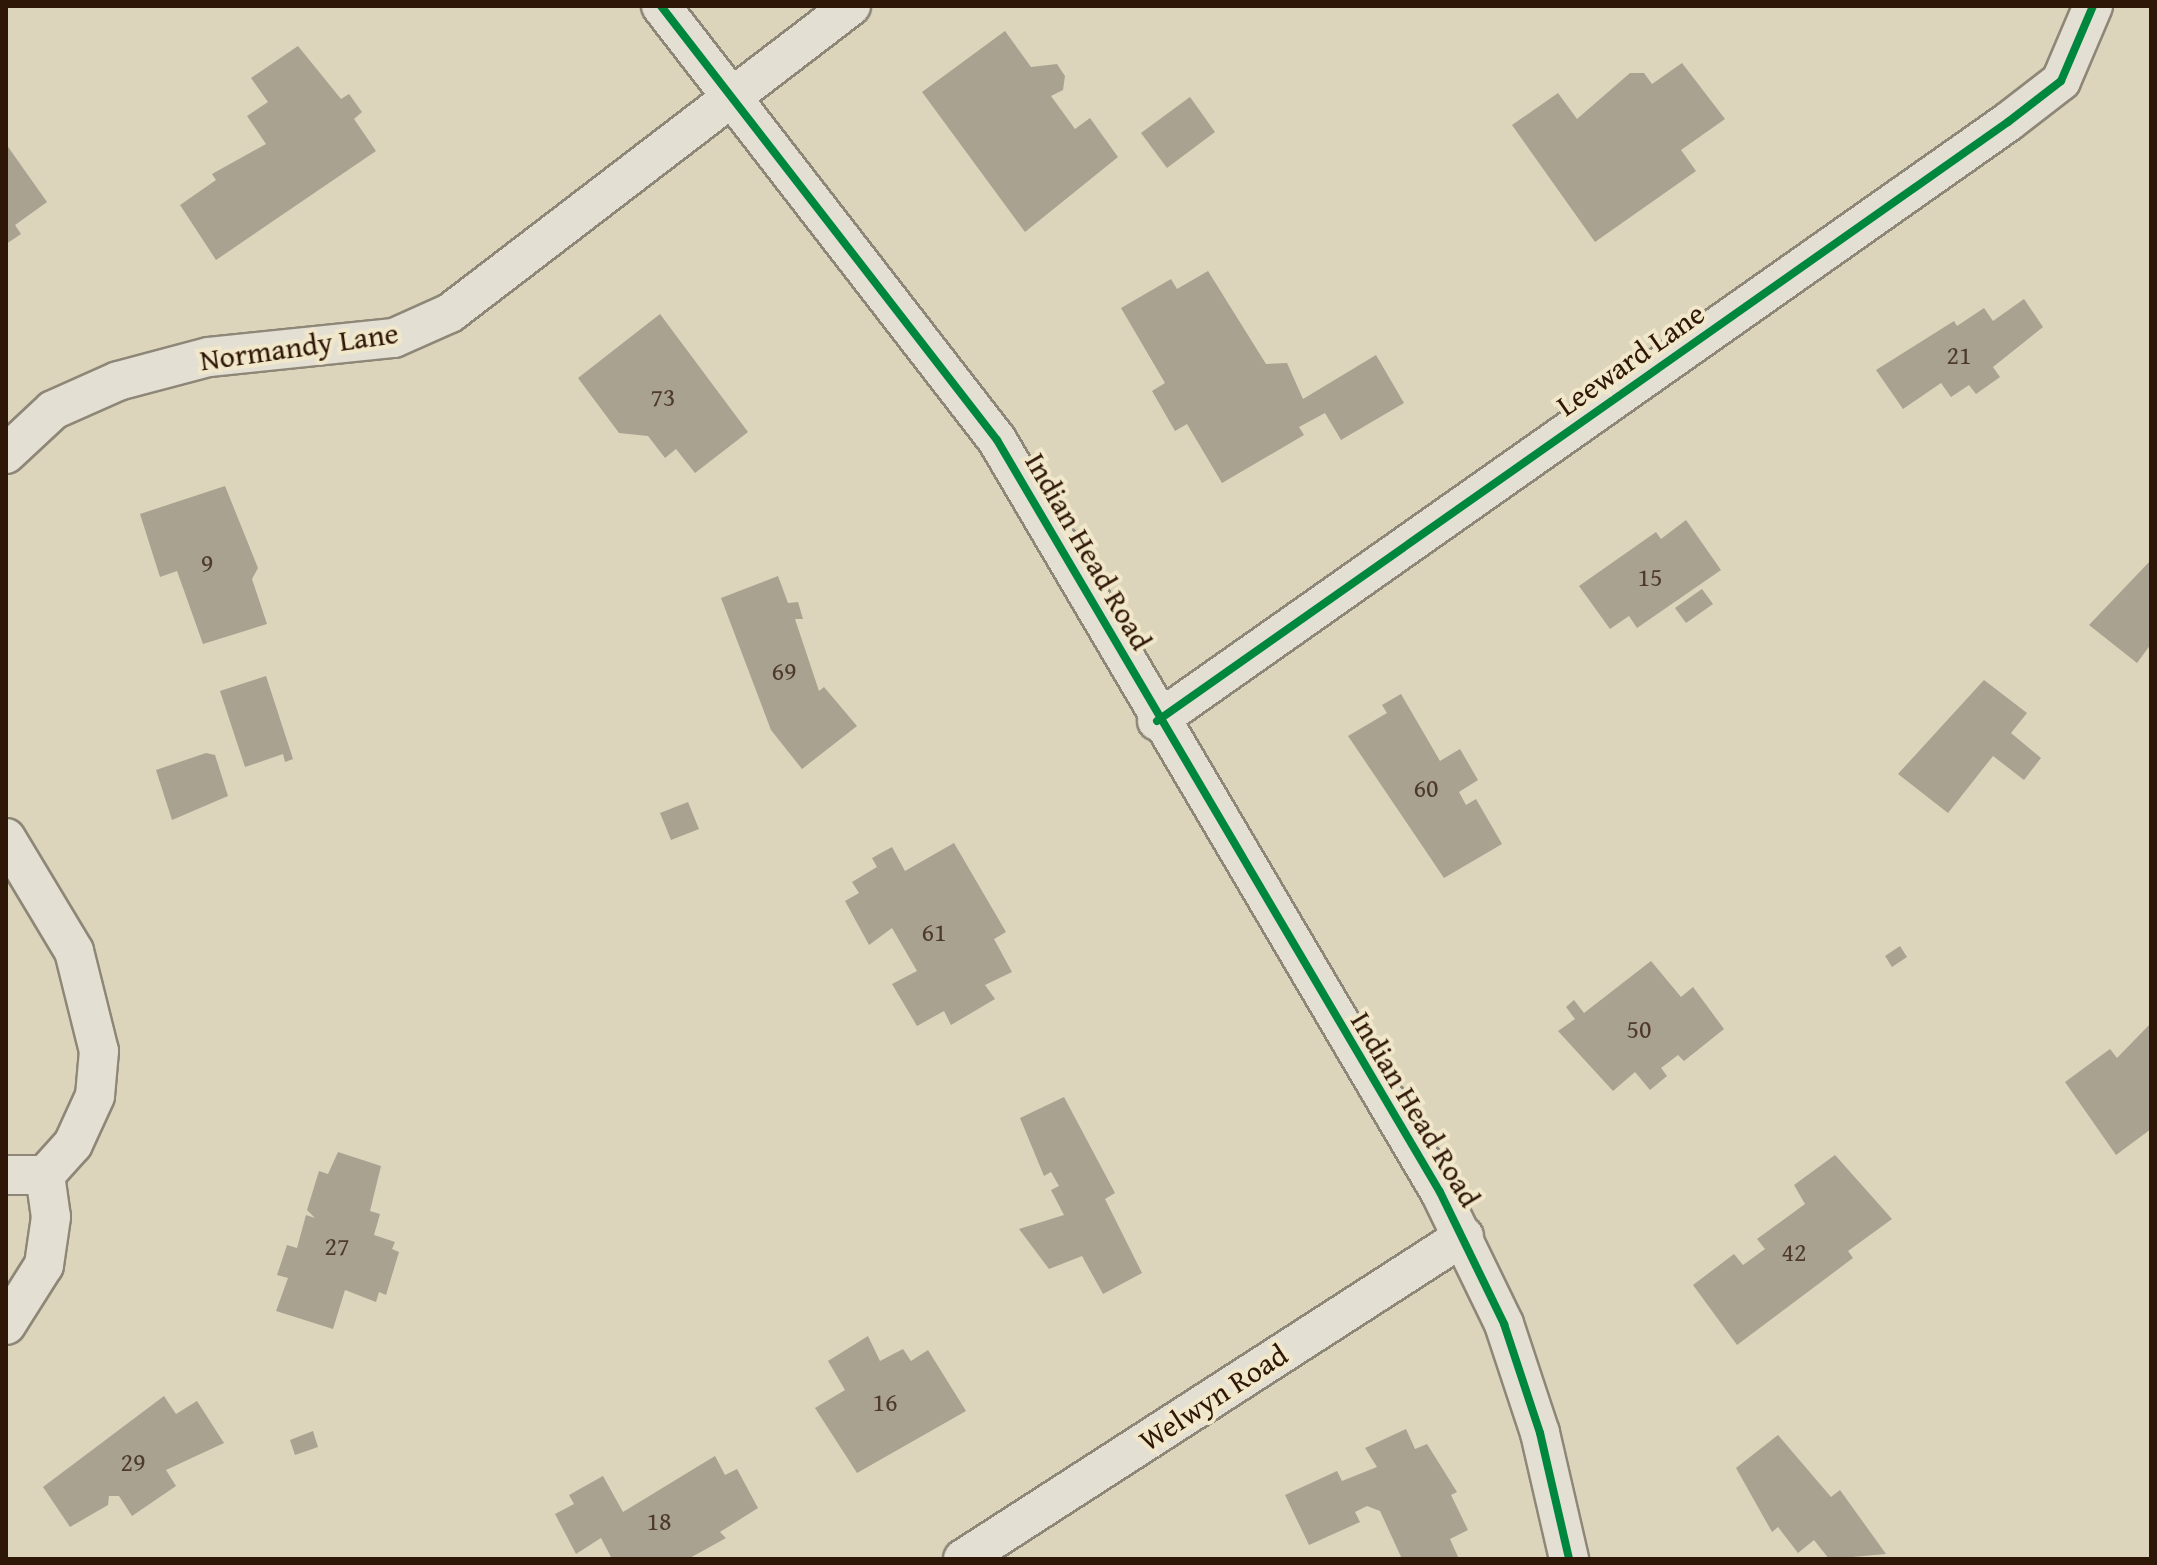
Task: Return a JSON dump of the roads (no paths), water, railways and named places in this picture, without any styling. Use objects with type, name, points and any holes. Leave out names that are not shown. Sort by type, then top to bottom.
[{"type":"street","name":"Indian Head Road","points":[[661,6],[997,440],[1157,721],[1464,1236],[1540,1433],[1569,1559]]},
{"type":"street","name":"Normandy Lane","points":[[6,454],[53,410],[118,381],[209,357],[394,338],[450,313],[736,101],[851,6]]},
{"type":"street","name":"Leeward Lane","points":[[1157,721],[2050,89],[2081,48],[2093,6]]},
{"type":"street","points":[[6,838],[74,951],[99,1051],[95,1096],[73,1144],[45,1175],[6,1175]]},
{"type":"street","points":[[6,1325],[44,1265],[51,1217],[45,1175]]},
{"type":"street","name":"Welwyn Road","points":[[963,1559],[1464,1236]]}]
